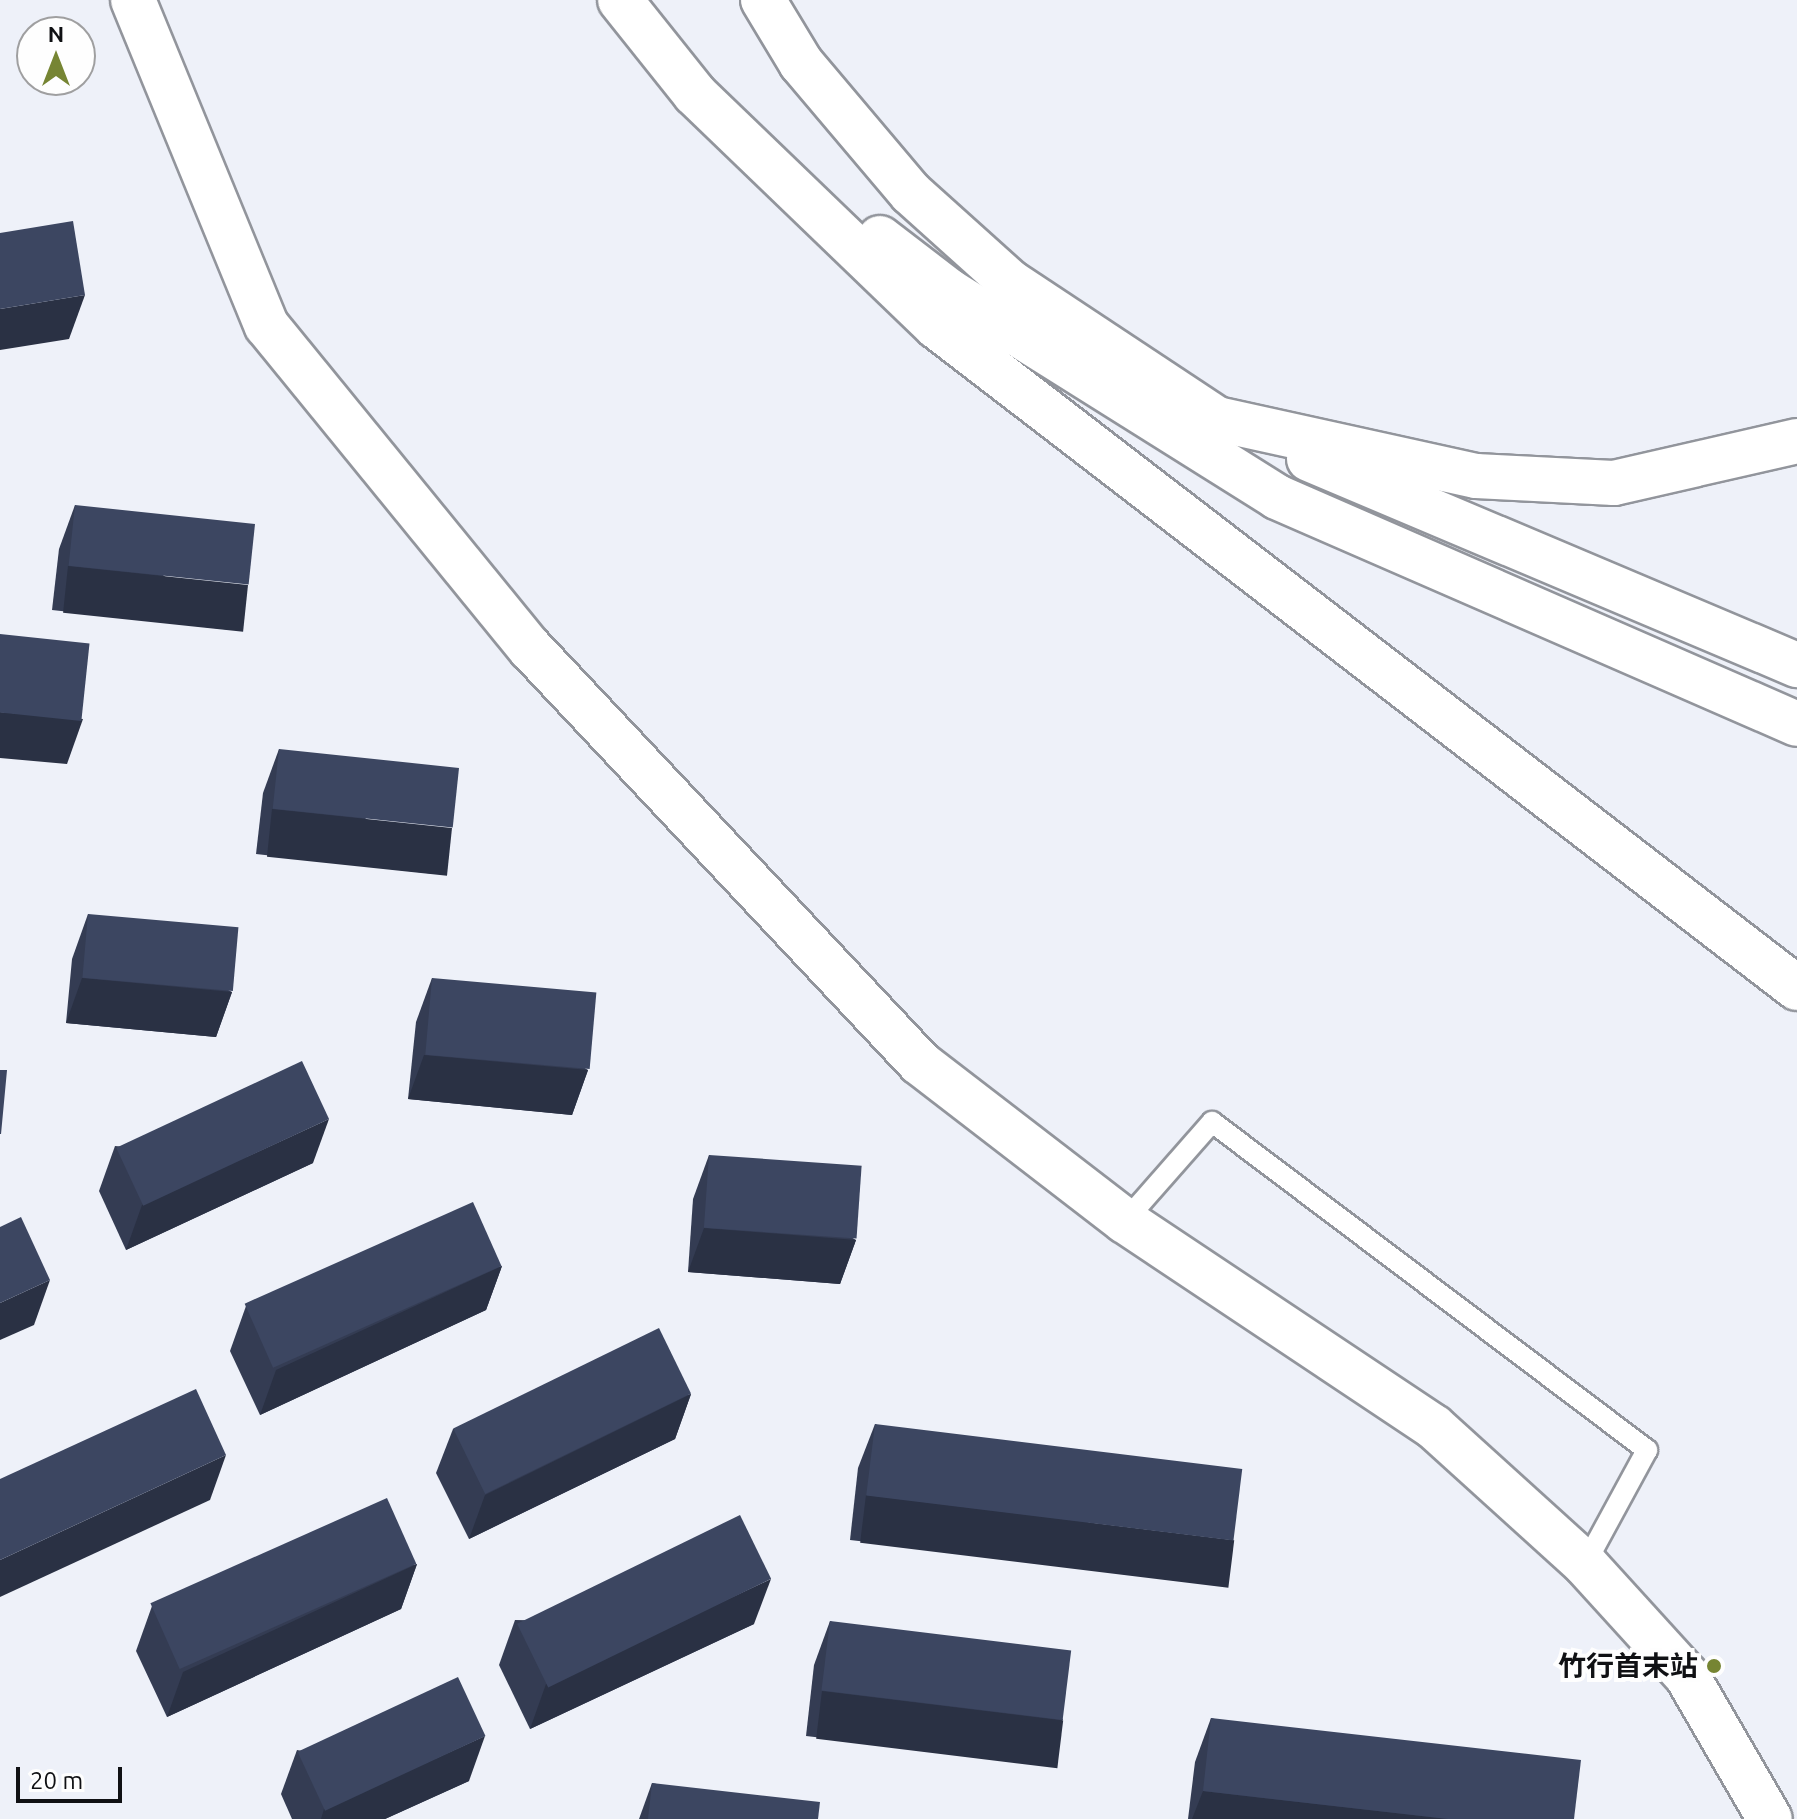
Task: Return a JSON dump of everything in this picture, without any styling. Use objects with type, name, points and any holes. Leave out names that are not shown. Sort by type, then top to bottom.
[{"type":"main road","points":[[133,0],[277,339],[530,648],[920,1063],[1125,1221],[1434,1427],[1585,1564],[1687,1676],[1770,1819]]},
{"type":"main road","points":[[620,0],[695,94],[936,326],[1797,988]]},
{"type":"main road","points":[[763,0],[801,63],[911,193],[1010,282],[1217,419],[1797,665]]},
{"type":"main road","points":[[695,94],[949,291],[1277,497],[1797,724]]},
{"type":"main road","points":[[1217,419],[1476,476],[1614,483],[1797,441]]},
{"type":"lane","points":[[1125,1221],[1212,1122],[1647,1450],[1585,1564]]},
{"type":"building","points":[[73,221],[85,295],[0,309],[0,233]]},
{"type":"building","points":[[75,505],[255,524],[249,585],[69,566]]},
{"type":"building","points":[[0,634],[90,643],[81,721],[0,712]]},
{"type":"building","points":[[279,749],[459,768],[453,828],[273,809]]},
{"type":"building","points":[[88,914],[238,927],[233,991],[82,978]]},
{"type":"building","points":[[432,978],[596,992],[590,1069],[425,1055]]},
{"type":"building","points":[[302,1061],[329,1119],[143,1206],[116,1148]]},
{"type":"building","points":[[0,1070],[7,1070],[1,1134],[0,1134]]},
{"type":"building","points":[[709,1155],[862,1166],[857,1238],[704,1228]]},
{"type":"building","points":[[473,1202],[501,1266],[273,1368],[245,1304]]},
{"type":"building","points":[[21,1217],[50,1280],[0,1303],[0,1227]]},
{"type":"building","points":[[659,1328],[691,1394],[485,1494],[453,1428]]},
{"type":"building","points":[[196,1389],[226,1455],[0,1560],[0,1479]]},
{"type":"building","points":[[875,1424],[1242,1469],[1233,1541],[866,1495]]},
{"type":"building","points":[[387,1498],[416,1564],[180,1669],[150,1603]]},
{"type":"building","points":[[740,1515],[771,1579],[548,1688],[517,1624]]},
{"type":"building","points":[[830,1621],[1071,1651],[1063,1720],[821,1690]]},
{"type":"building","points":[[458,1677],[485,1736],[325,1811],[298,1752]]},
{"type":"building","points":[[1211,1718],[1581,1760],[1574,1819],[1448,1819],[1203,1791]]},
{"type":"building","points":[[652,1783],[820,1802],[818,1819],[648,1819]]},
{"type":"place","name":"竹行首末站","points":[[1714,1666]]}]
